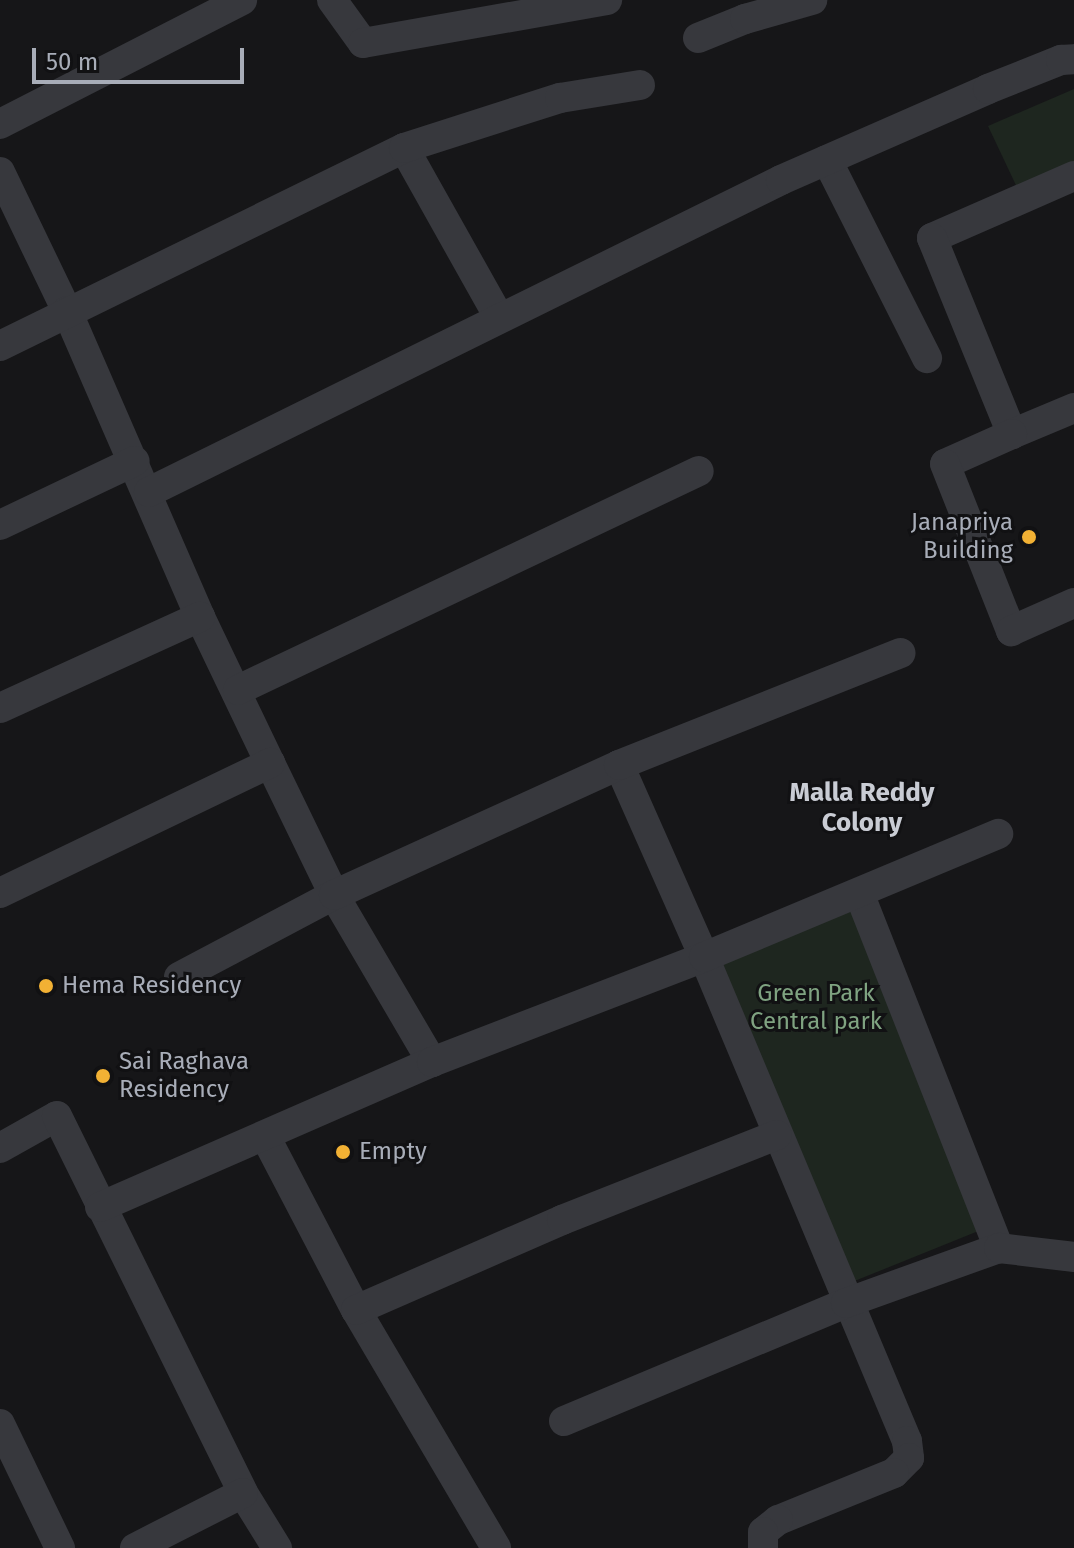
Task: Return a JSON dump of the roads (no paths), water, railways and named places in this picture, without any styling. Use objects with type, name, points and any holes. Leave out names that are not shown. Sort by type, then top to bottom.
[{"type":"street","points":[[0,124],[242,0]]},
{"type":"street","points":[[332,0],[363,43],[607,0]]},
{"type":"street","points":[[698,38],[812,0]]},
{"type":"street","points":[[149,492],[499,317],[827,160],[988,89],[1061,60],[1074,59]]},
{"type":"street","points":[[0,346],[404,148],[560,98],[640,85]]},
{"type":"street","points":[[404,148],[499,317]]},
{"type":"street","points":[[827,160],[927,358]]},
{"type":"street","points":[[0,172],[149,492],[200,617],[238,690],[334,895],[432,1062]]},
{"type":"street","points":[[1012,434],[932,238],[1074,176]]},
{"type":"street","points":[[1074,408],[945,464],[1011,631],[1074,603]]},
{"type":"street","points":[[0,525],[135,461]]},
{"type":"street","points":[[238,690],[699,471]]},
{"type":"street","points":[[0,708],[200,617]]},
{"type":"street","points":[[179,977],[334,895],[619,765],[901,653]]},
{"type":"street","points":[[0,893],[270,763]]},
{"type":"street","points":[[619,765],[704,957],[846,1303],[907,1441],[909,1458],[894,1473],[778,1520],[763,1532],[763,1548]]},
{"type":"street","points":[[100,1207],[432,1062],[704,957],[998,834]]},
{"type":"street","points":[[859,893],[1013,1248]]},
{"type":"street","points":[[0,1148],[57,1116],[243,1493],[277,1548]]},
{"type":"street","points":[[356,1310],[562,1220],[777,1135]]},
{"type":"street","points":[[265,1136],[356,1310],[496,1548]]},
{"type":"street","points":[[564,1421],[846,1303],[1013,1248],[1074,1257]]},
{"type":"street","points":[[0,1424],[60,1548]]},
{"type":"street","points":[[135,1548],[243,1493]]},
{"type":"place","name":"Janapriya Building","points":[[1029,537]]},
{"type":"place","name":"Hema Residency","points":[[46,986]]},
{"type":"place","name":"Sai Raghava Residency","points":[[103,1076]]},
{"type":"place","name":"Empty","points":[[343,1152]]},
{"type":"district","name":"Malla Reddy Colony","points":[[862,808]]},
{"type":"park label","name":"Green Park Central park","points":[[816,1008]]}]
